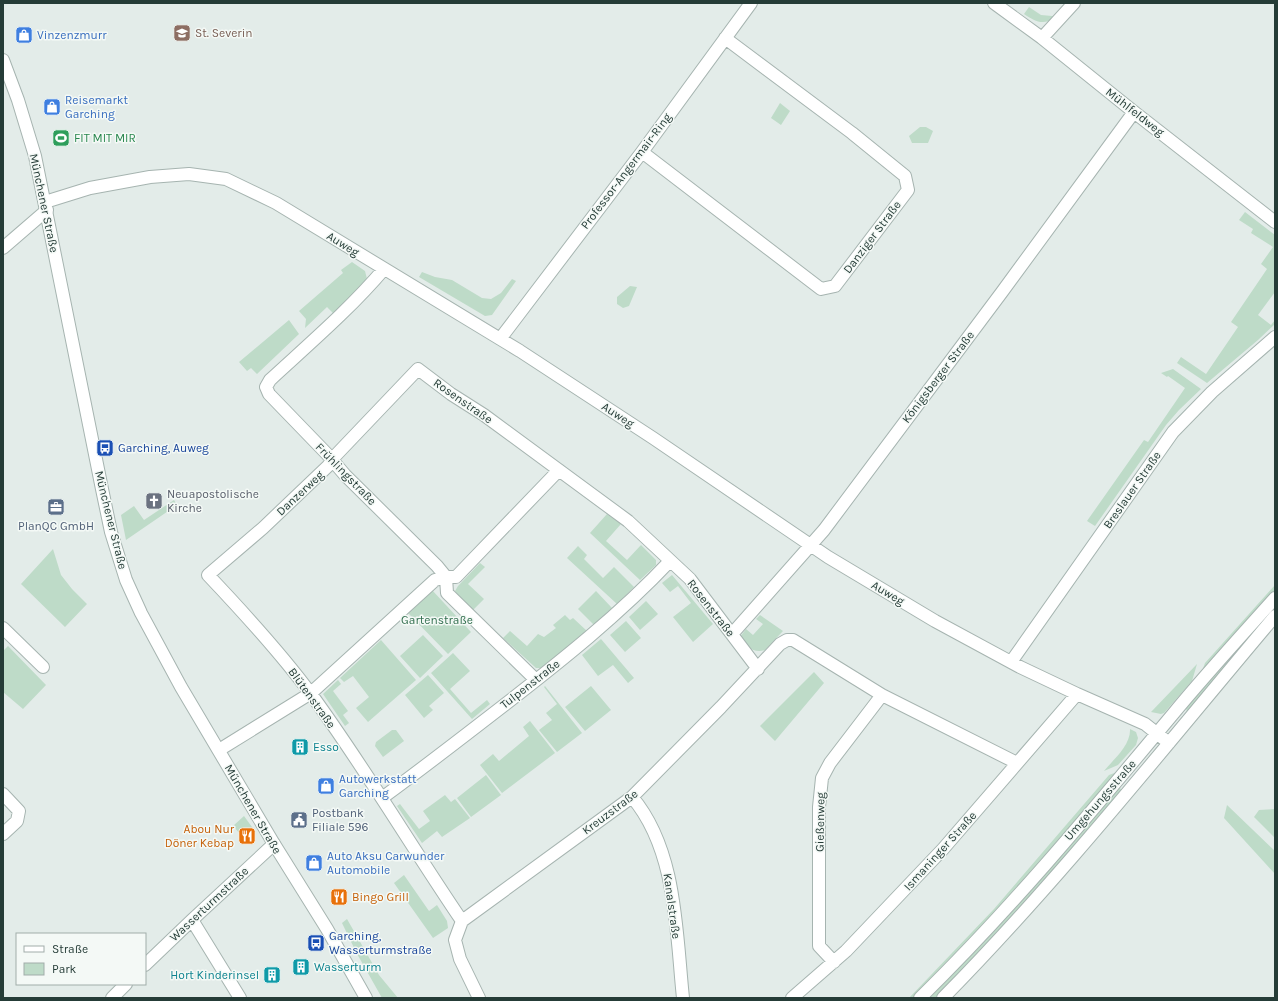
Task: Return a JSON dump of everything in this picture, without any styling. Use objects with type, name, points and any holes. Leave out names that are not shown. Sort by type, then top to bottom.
[{"type":"street","name":"Professor-Angermair-Ring","points":[[500,339],[642,152],[751,3]]},
{"type":"street","name":"Mühlfeldweg","points":[[994,3],[1042,38],[1275,222]]},
{"type":"street","points":[[1042,38],[1074,3]]},
{"type":"street","name":"Danziger Straße","points":[[642,152],[822,289],[835,286],[908,190],[905,176],[852,133],[724,38]]},
{"type":"street","name":"Münchener Straße","points":[[3,60],[18,100],[33,149],[46,206],[111,532],[126,580],[155,640],[274,844],[327,929],[366,998]]},
{"type":"street","name":"Königsberger Straße","points":[[732,634],[811,546],[1002,292],[1134,112]]},
{"type":"street","name":"Auweg","points":[[46,206],[90,188],[150,177],[189,174],[226,179],[276,203],[500,339],[654,438],[811,546],[935,621],[1011,662],[1077,694],[1145,724],[1169,743]]},
{"type":"street","points":[[3,248],[46,206]]},
{"type":"street","name":"Frühlingstraße","points":[[384,269],[334,320],[270,380],[266,387],[269,394],[345,475],[437,566],[446,577],[447,593],[536,680]]},
{"type":"street","name":"Breslauer Straße","points":[[1011,662],[1173,432],[1207,397],[1275,337]]},
{"type":"street","name":"Danzerweg","points":[[208,575],[263,528],[328,466],[418,369]]},
{"type":"street","name":"Rosenstraße","points":[[418,369],[628,521],[670,562],[690,579],[758,668]]},
{"type":"street","points":[[219,750],[311,693],[435,580],[446,577],[456,577],[559,470]]},
{"type":"street","name":"Tulpenstraße","points":[[382,798],[536,680],[604,624],[642,590],[670,562]]},
{"type":"street","name":"Blütenstraße","points":[[208,575],[270,642],[311,693],[382,798],[419,858],[462,921]]},
{"type":"street","name":"Umgehungsstraße","points":[[920,998],[1005,910],[1275,598]]},
{"type":"street","name":"Umgehungsstraße","points":[[942,998],[1015,922],[1124,798],[1275,616]]},
{"type":"street","points":[[3,628],[43,667]]},
{"type":"street","points":[[758,668],[780,644],[787,640],[793,640],[882,695],[1017,763]]},
{"type":"street","name":"Kreuzstraße","points":[[462,921],[632,797],[758,668]]},
{"type":"street","name":"Ismaninger Straße","points":[[792,998],[846,951],[943,849],[1077,694]]},
{"type":"street","name":"Gießenweg","points":[[834,962],[819,946],[820,807],[822,778],[830,763],[882,695]]},
{"type":"street","points":[[3,794],[19,811],[17,821],[3,834]]},
{"type":"street","name":"Kanalstraße","points":[[632,797],[644,812],[657,838],[666,864],[672,892],[683,998]]},
{"type":"street","name":"Wasserturmstraße","points":[[146,964],[274,844]]},
{"type":"street","points":[[192,920],[240,998]]},
{"type":"street","points":[[462,921],[455,940],[460,959],[479,998]]},
{"type":"street","points":[[112,998],[125,985]]},
{"type":"green space","points":[[1029,7],[1041,15],[1052,16],[1055,18],[1046,22],[1039,22],[1024,14]]},
{"type":"green space","points":[[780,103],[790,111],[781,125],[771,118]]},
{"type":"green space","points":[[920,127],[926,127],[933,131],[928,143],[912,143],[909,136]]},
{"type":"green space","points":[[1245,212],[1275,235],[1275,292],[1258,315],[1271,325],[1275,320],[1275,324],[1207,383],[1177,363],[1181,357],[1206,374],[1238,327],[1231,322],[1267,269],[1261,264],[1273,247],[1251,233],[1253,229],[1239,220]]},
{"type":"green space","points":[[352,262],[365,271],[367,279],[364,284],[334,314],[327,307],[305,328],[306,319],[299,311],[343,273],[341,270]]},
{"type":"green space","points":[[422,272],[435,277],[452,280],[482,298],[491,299],[501,293],[512,279],[516,281],[492,315],[485,316],[419,277]]},
{"type":"green space","points":[[630,286],[637,287],[629,306],[623,308],[617,304],[617,297]]},
{"type":"green space","points":[[289,320],[299,334],[257,374],[251,368],[247,371],[239,362]]},
{"type":"green space","points":[[1173,369],[1201,389],[1166,425],[1095,526],[1087,521],[1144,440],[1148,442],[1185,388],[1161,373]]},
{"type":"green space","points":[[174,500],[177,505],[126,540],[121,515],[134,506],[144,520]]},
{"type":"green space","points":[[607,514],[621,524],[606,541],[627,560],[641,545],[656,560],[656,565],[640,580],[590,533]]},
{"type":"green space","points":[[578,546],[587,555],[584,559],[603,578],[614,567],[634,587],[617,604],[567,558]]},
{"type":"green space","points":[[53,549],[61,575],[87,604],[65,627],[21,584]]},
{"type":"green space","points":[[480,563],[485,567],[468,584],[484,599],[473,610],[455,591]]},
{"type":"green space","points":[[672,575],[713,624],[693,642],[673,617],[691,603],[678,586],[670,592],[662,583]]},
{"type":"green space","points":[[1275,585],[1275,596],[1198,682],[1205,663]]},
{"type":"green space","name":"Gartenstraße","points":[[432,590],[471,632],[448,654],[408,613]]},
{"type":"green space","points":[[596,591],[612,608],[594,625],[578,609]]},
{"type":"green space","points":[[646,601],[658,614],[640,630],[629,617]]},
{"type":"green space","points":[[1275,605],[1275,609],[1189,712],[1187,712],[1186,708]]},
{"type":"green space","points":[[565,615],[570,620],[573,618],[587,631],[542,668],[536,668],[503,638],[510,631],[527,646],[538,634],[544,637],[556,628],[553,625]]},
{"type":"green space","points":[[760,615],[783,631],[765,650],[757,651],[747,646],[740,637],[746,629],[753,635],[763,624],[756,619]]},
{"type":"green space","points":[[626,621],[641,638],[625,652],[610,635]]},
{"type":"green space","points":[[423,635],[443,656],[420,678],[400,656]]},
{"type":"green space","points":[[601,639],[634,678],[628,683],[613,665],[598,676],[582,655]]},
{"type":"green space","points":[[381,640],[416,680],[368,722],[356,708],[369,697],[353,676],[344,682],[340,678]]},
{"type":"green space","points":[[8,646],[46,685],[23,709],[3,692],[3,651]]},
{"type":"green space","points":[[453,653],[470,671],[450,689],[471,713],[487,700],[490,704],[472,719],[431,673]]},
{"type":"green space","points":[[1197,664],[1192,681],[1164,713],[1161,714],[1151,712]]},
{"type":"green space","points":[[814,672],[824,683],[775,741],[760,726]]},
{"type":"green space","points":[[428,675],[444,693],[429,706],[433,710],[424,718],[405,695]]},
{"type":"green space","points":[[338,680],[341,684],[333,691],[348,711],[343,715],[349,723],[345,726],[323,694]]},
{"type":"green space","points":[[545,686],[582,733],[557,752],[539,730],[552,720],[546,713],[557,704],[544,687]]},
{"type":"green space","points":[[591,686],[611,710],[585,731],[565,707]]},
{"type":"green space","points":[[530,721],[555,753],[502,793],[480,765],[493,754],[499,761],[529,736],[523,727]]},
{"type":"green space","points":[[1130,729],[1136,732],[1138,738],[1136,745],[1118,765],[1104,771],[1125,746],[1130,735]]},
{"type":"green space","points":[[392,730],[396,730],[404,741],[383,757],[375,746],[376,742]]},
{"type":"green space","points":[[1120,771],[998,912],[916,998],[909,998],[994,909],[1109,775]]},
{"type":"green space","points":[[486,775],[501,795],[471,817],[457,798]]},
{"type":"green space","points":[[1117,788],[1120,788],[1122,791],[984,948],[935,998],[927,998]]},
{"type":"green space","points":[[445,795],[451,802],[455,799],[470,818],[442,837],[437,831],[422,843],[397,806],[400,804],[419,829],[430,821],[423,811]]},
{"type":"green space","points":[[1227,805],[1275,851],[1275,874],[1224,818]]},
{"type":"green space","points":[[1275,809],[1275,838],[1254,817],[1259,810]]},
{"type":"green space","points":[[244,816],[252,827],[241,835],[233,826]]},
{"type":"green space","points":[[404,875],[429,911],[437,905],[447,921],[448,928],[433,938],[394,883]]},
{"type":"green space","points":[[347,919],[379,975],[398,998],[382,998],[356,952],[342,923]]},
{"type":"place","name":"St. Severin","points":[[182,33]]},
{"type":"place","name":"Vinzenzmurr","points":[[24,35]]},
{"type":"place","name":"Reisemarkt Garching","points":[[52,107]]},
{"type":"place","name":"FIT MIT MIR","points":[[61,138]]},
{"type":"place","name":"Garching, Auweg","points":[[105,448]]},
{"type":"place","name":"Neuapostolische Kirche","points":[[154,501]]},
{"type":"place","name":"PlanQC GmbH","points":[[56,507]]},
{"type":"place","name":"Esso","points":[[300,747]]},
{"type":"place","name":"Autowerkstatt Garching","points":[[326,786]]},
{"type":"place","name":"Postbank Filiale 596","points":[[299,820]]},
{"type":"place","name":"Abou Nur Döner Kebap","points":[[247,836]]},
{"type":"place","name":"Auto Aksu Carwunder Automobile","points":[[314,863]]},
{"type":"place","name":"Bingo Grill","points":[[339,897]]},
{"type":"place","name":"Garching, Wasserturmstraße","points":[[316,943]]},
{"type":"place","name":"Wasserturm","points":[[301,967]]},
{"type":"place","name":"Hort Kinderinsel","points":[[272,975]]}]
